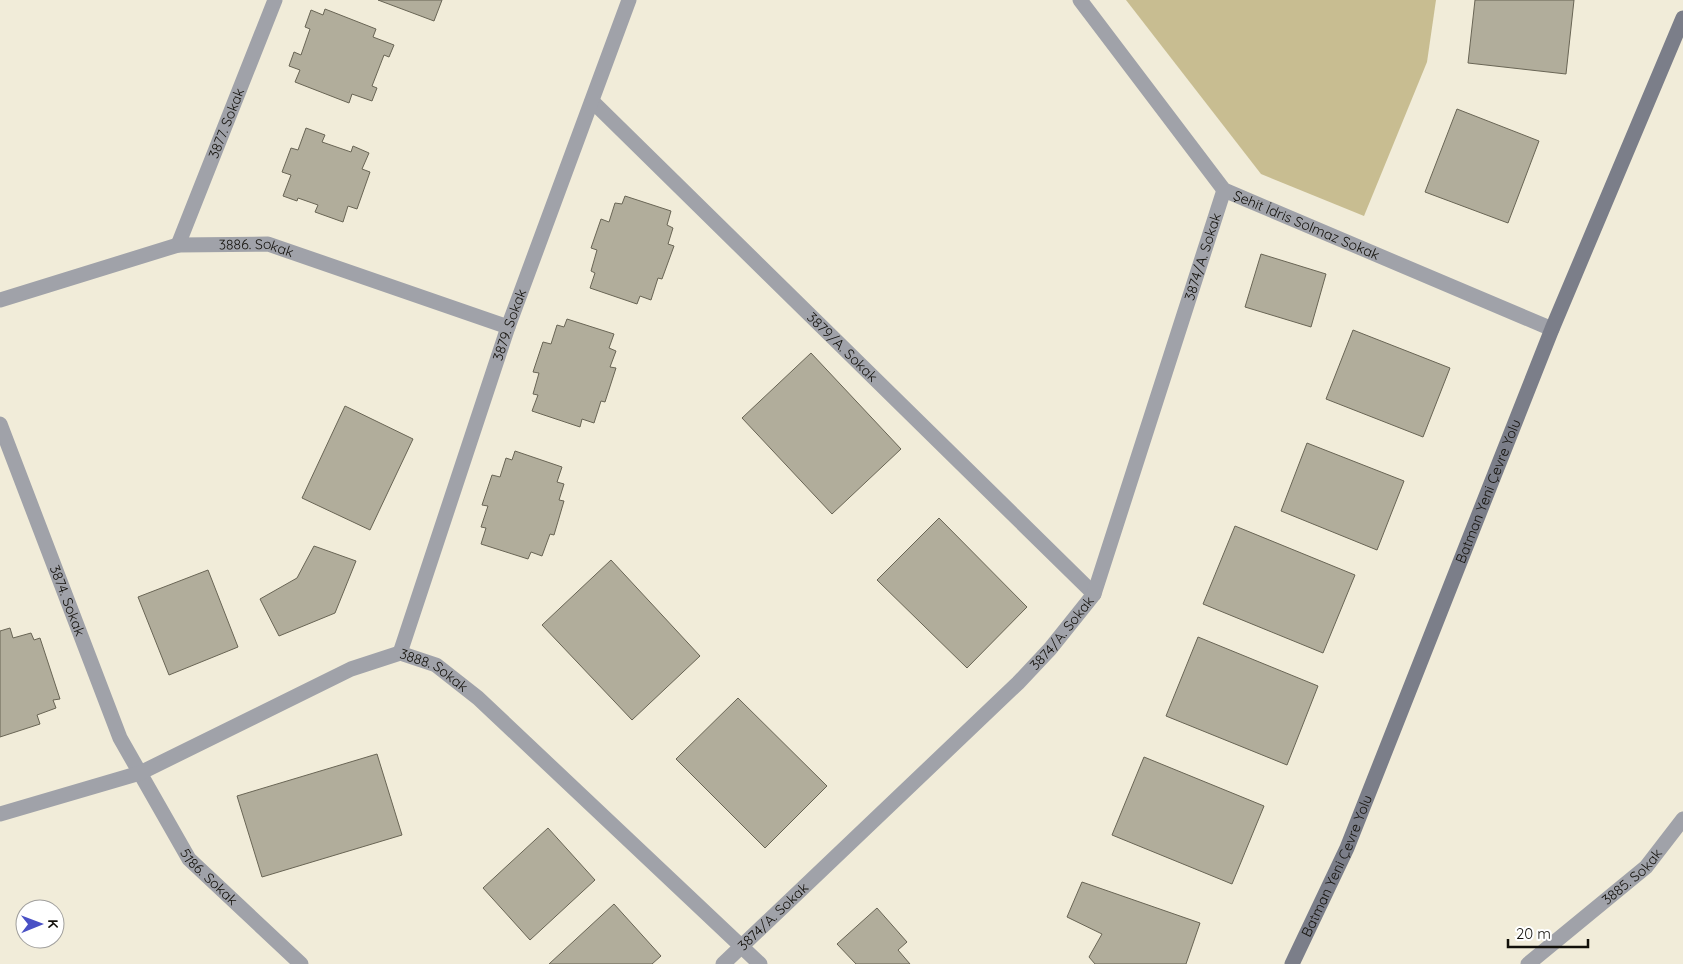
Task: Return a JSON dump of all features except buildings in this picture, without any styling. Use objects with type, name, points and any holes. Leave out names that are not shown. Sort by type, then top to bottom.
[{"type":"street","name":"3877. Sokak","points":[[178,245],[274,0]]},
{"type":"street","name":"3879. Sokak","points":[[400,653],[508,327],[629,0]]},
{"type":"street","name":"Şehit İdris Solmaz Sokak","points":[[1080,0],[1224,190],[1552,329]]},
{"type":"street","name":"Batman Yeni Çevre Yolu","points":[[1292,964],[1347,848],[1552,329],[1683,18]]},
{"type":"street","name":"3879/A. Sokak","points":[[592,101],[1094,594]]},
{"type":"street","name":"3874/A. Sokak","points":[[723,964],[1018,682],[1050,649],[1094,594],[1224,190]]},
{"type":"street","name":"3886. Sokak","points":[[0,300],[178,245],[268,244],[508,327]]},
{"type":"street","name":"3874. Sokak","points":[[0,424],[120,738],[140,773]]},
{"type":"street","name":"3888. Sokak","points":[[0,814],[140,773],[351,669],[400,653],[436,665],[478,698],[760,964]]},
{"type":"street","name":"5186. Sokak","points":[[140,773],[189,860],[302,964]]},
{"type":"street","name":"3885. Sokak","points":[[1528,964],[1646,867],[1683,819]]},
{"type":"shaded area","points":[[1126,0],[1436,0],[1427,62],[1364,216],[1261,174]]}]
